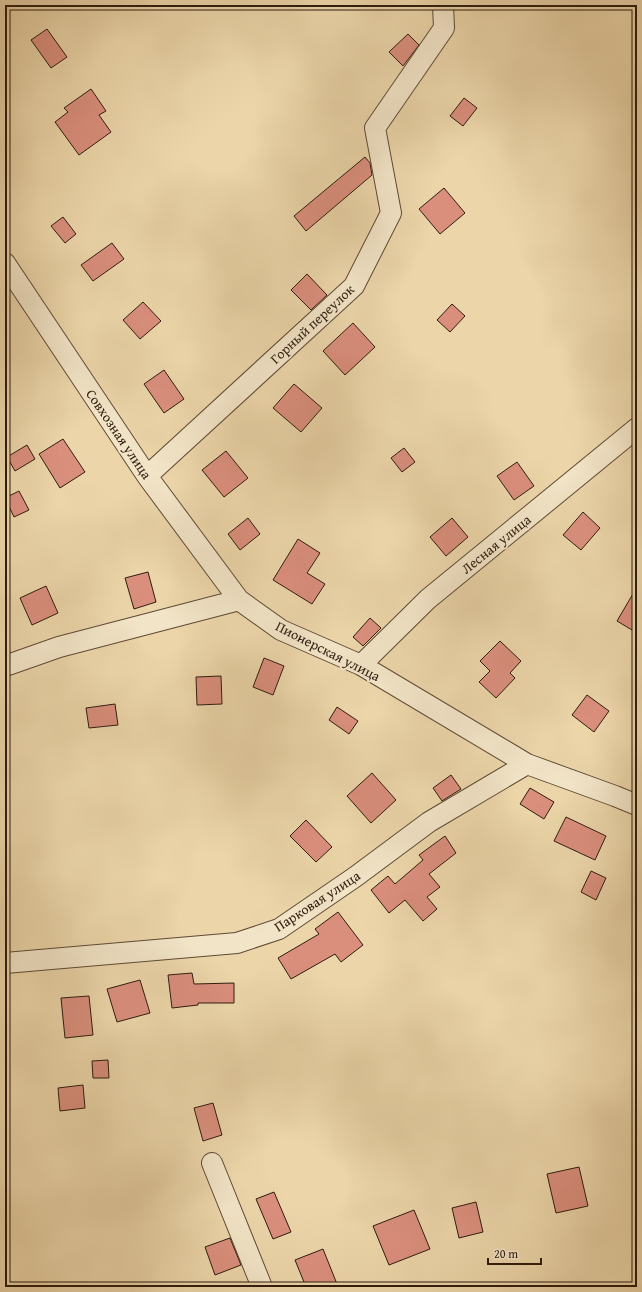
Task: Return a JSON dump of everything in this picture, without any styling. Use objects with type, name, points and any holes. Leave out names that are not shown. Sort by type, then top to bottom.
[{"type":"street","name":"Горный переулок","points":[[147,476],[354,286],[391,213],[375,128],[444,28],[443,5]]},
{"type":"street","name":"Совхозная улица","points":[[5,262],[147,476],[239,600]]},
{"type":"street","name":"Лесная улица","points":[[361,665],[428,599],[637,428]]},
{"type":"street","name":"Пионерская улица","points":[[239,600],[282,630],[361,665],[527,764],[637,805]]},
{"type":"street","points":[[5,666],[59,646],[239,600]]},
{"type":"street","name":"Парковая улица","points":[[5,963],[238,943],[278,929],[355,877],[429,822],[527,764]]},
{"type":"street","points":[[212,1163],[262,1287]]},
{"type":"building","points":[[47,29],[67,57],[51,68],[31,40]]},
{"type":"building","points":[[408,34],[419,45],[403,66],[389,52]]},
{"type":"building","points":[[91,89],[106,111],[99,115],[111,132],[79,155],[55,122],[68,112],[64,108]]},
{"type":"building","points":[[464,98],[477,108],[463,126],[450,116]]},
{"type":"building","points":[[365,157],[370,163],[372,175],[306,231],[294,216]]},
{"type":"building","points":[[444,188],[465,213],[440,234],[419,209]]},
{"type":"building","points":[[63,217],[76,234],[65,243],[51,226]]},
{"type":"building","points":[[112,243],[124,259],[93,281],[81,265]]},
{"type":"building","points":[[307,274],[327,295],[311,310],[291,290]]},
{"type":"building","points":[[143,302],[161,321],[140,339],[123,320]]},
{"type":"building","points":[[452,304],[465,316],[450,332],[437,320]]},
{"type":"building","points":[[353,323],[375,347],[345,375],[323,351]]},
{"type":"building","points":[[164,370],[184,399],[164,413],[144,384]]},
{"type":"building","points":[[294,384],[322,408],[301,432],[273,408]]},
{"type":"building","points":[[63,439],[85,472],[60,488],[39,454]]},
{"type":"building","points":[[27,445],[35,459],[15,471],[7,457]]},
{"type":"building","points":[[404,448],[415,462],[402,472],[391,458]]},
{"type":"building","points":[[226,451],[248,478],[224,497],[202,470]]},
{"type":"building","points":[[517,462],[534,486],[514,500],[497,476]]},
{"type":"building","points":[[19,491],[29,510],[14,517],[5,498]]},
{"type":"building","points":[[583,512],[600,528],[581,550],[563,535]]},
{"type":"building","points":[[248,518],[260,534],[240,550],[228,534]]},
{"type":"building","points":[[452,518],[468,537],[446,556],[430,537]]},
{"type":"building","points":[[298,539],[320,553],[307,573],[325,584],[312,604],[273,580]]},
{"type":"building","points":[[148,572],[156,602],[134,609],[125,578]]},
{"type":"building","points":[[46,586],[58,613],[32,625],[20,598]]},
{"type":"building","points":[[637,587],[637,633],[617,621]]},
{"type":"building","points":[[370,618],[381,628],[363,646],[353,637]]},
{"type":"building","points":[[500,641],[521,661],[510,673],[515,678],[496,698],[479,682],[490,671],[480,661]]},
{"type":"building","points":[[264,658],[284,666],[273,695],[253,687]]},
{"type":"building","points":[[221,676],[222,704],[197,705],[196,677]]},
{"type":"building","points":[[587,695],[609,711],[594,732],[572,715]]},
{"type":"building","points":[[115,704],[118,725],[89,728],[86,708]]},
{"type":"building","points":[[337,707],[358,721],[349,734],[329,720]]},
{"type":"building","points":[[372,773],[396,800],[371,823],[347,796]]},
{"type":"building","points":[[451,775],[461,789],[442,801],[433,788]]},
{"type":"building","points":[[530,788],[554,802],[544,819],[520,804]]},
{"type":"building","points":[[566,817],[606,836],[595,860],[554,841]]},
{"type":"building","points":[[306,820],[332,847],[316,862],[290,836]]},
{"type":"building","points":[[445,836],[456,853],[429,874],[440,887],[427,897],[437,909],[423,921],[405,900],[389,913],[371,890],[388,876],[395,884],[423,860],[419,855]]},
{"type":"building","points":[[591,871],[606,878],[596,900],[581,892]]},
{"type":"building","points":[[338,912],[363,945],[341,962],[335,954],[291,979],[278,958],[319,934],[315,929]]},
{"type":"building","points":[[192,973],[194,984],[234,983],[234,1003],[198,1003],[198,1005],[172,1008],[168,975]]},
{"type":"building","points":[[140,980],[150,1013],[117,1022],[107,989]]},
{"type":"building","points":[[89,996],[93,1035],[65,1038],[61,998]]},
{"type":"building","points":[[108,1060],[109,1078],[93,1078],[92,1061]]},
{"type":"building","points":[[83,1085],[85,1108],[60,1111],[58,1088]]},
{"type":"building","points":[[213,1103],[222,1135],[203,1141],[194,1108]]},
{"type":"building","points":[[579,1167],[588,1206],[556,1213],[547,1174]]},
{"type":"building","points":[[274,1192],[291,1232],[273,1239],[256,1199]]},
{"type":"building","points":[[476,1202],[483,1232],[459,1238],[452,1208]]},
{"type":"building","points":[[414,1210],[430,1249],[389,1265],[373,1226]]},
{"type":"building","points":[[230,1238],[241,1265],[215,1275],[205,1247]]},
{"type":"building","points":[[323,1249],[337,1284],[330,1287],[306,1287],[295,1260]]}]
